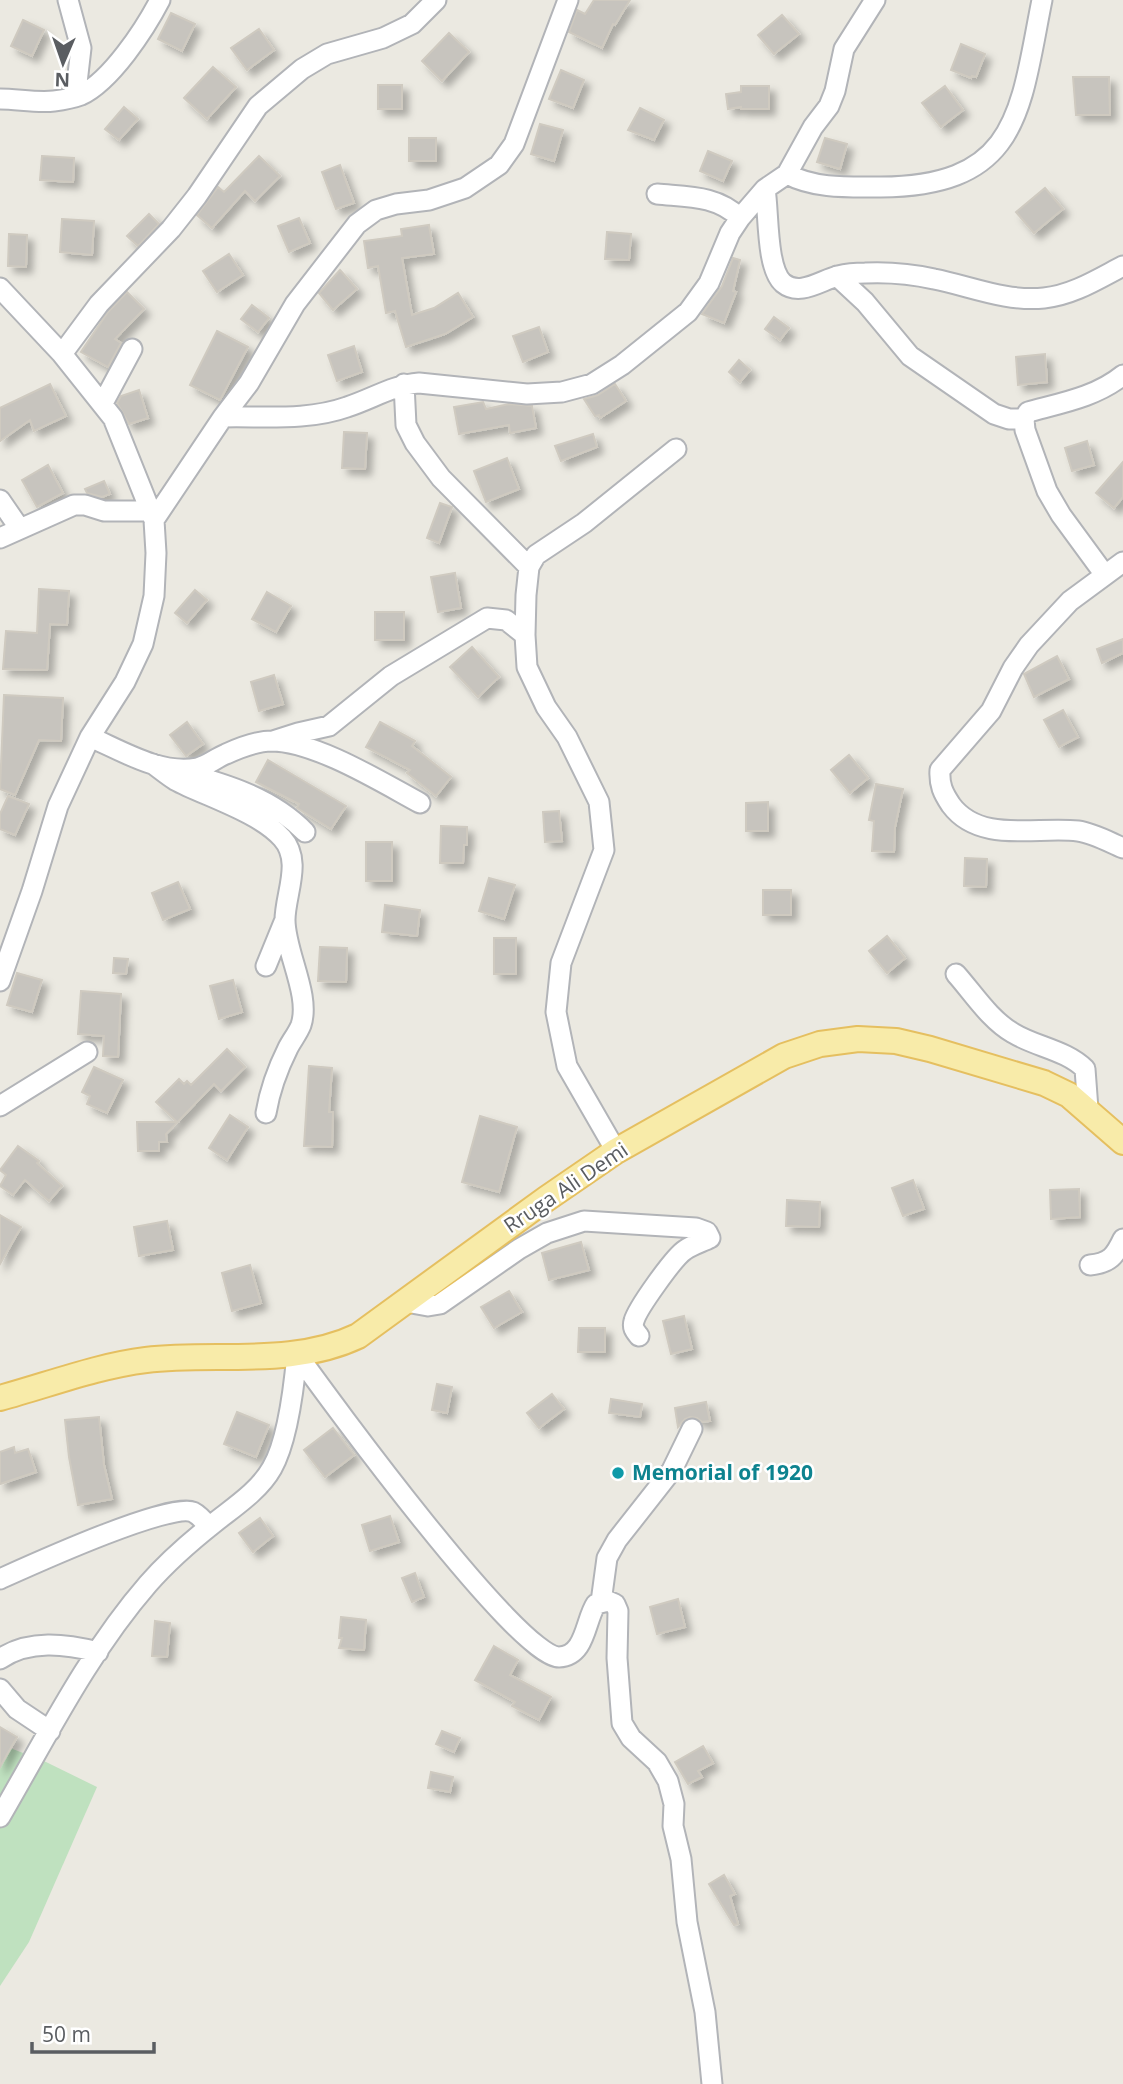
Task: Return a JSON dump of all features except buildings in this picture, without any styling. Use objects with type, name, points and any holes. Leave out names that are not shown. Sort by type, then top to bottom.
[{"type":"main road","name":"Rruga Ali Demi","points":[[0,1398],[107,1368],[143,1361],[181,1357],[297,1354],[339,1346],[407,1302],[546,1199],[616,1152],[784,1056],[820,1044],[858,1040],[895,1041],[1044,1083],[1069,1095],[1088,1109],[1123,1142]]},
{"type":"street","points":[[68,0],[81,48],[77,83],[72,97]]},
{"type":"street","points":[[0,99],[52,102],[94,87],[119,61],[147,25],[160,0]]},
{"type":"street","points":[[62,354],[99,304],[171,229],[197,196],[258,106],[318,59],[383,38],[412,24],[436,0]]},
{"type":"street","points":[[152,516],[249,383],[295,304],[357,224],[376,210],[396,204],[429,200],[465,188],[499,165],[514,144],[568,0]]},
{"type":"street","points":[[223,417],[274,417],[346,408],[404,384],[419,383],[527,394],[562,392],[592,384],[622,365],[688,312],[709,283],[730,233],[740,218],[765,190],[787,174],[813,127],[829,106],[844,48],[875,0]]},
{"type":"street","points":[[787,174],[817,184],[888,187],[924,183],[960,173],[986,159],[1010,130],[1021,102],[1029,76],[1042,0]]},
{"type":"street","points":[[765,190],[774,268],[782,282],[795,289],[817,285],[837,276],[863,273],[896,274],[934,279],[1013,297],[1044,298],[1087,285],[1123,266]]},
{"type":"street","points":[[657,194],[698,197],[718,202],[729,207],[740,218]]},
{"type":"street","points":[[837,276],[865,302],[910,356],[994,414],[1009,419],[1024,419]]},
{"type":"street","points":[[0,288],[62,354],[113,418],[152,516],[156,553],[154,596],[143,644],[125,682],[90,737],[58,806],[0,982]]},
{"type":"street","points":[[103,403],[132,349]]},
{"type":"street","points":[[1105,575],[1061,515],[1047,491],[1039,473],[1024,419],[1028,412],[1089,394],[1123,375]]},
{"type":"street","points":[[404,384],[406,425],[415,443],[441,478],[529,567]]},
{"type":"street","points":[[616,1152],[567,1066],[556,1012],[561,963],[604,850],[599,802],[567,737],[535,687],[527,667],[525,635],[529,567],[536,555],[584,523],[676,449]]},
{"type":"street","points":[[0,500],[20,529]]},
{"type":"street","points":[[0,538],[75,505],[152,516]]},
{"type":"street","points":[[1123,562],[1070,601],[1029,645],[1013,668],[991,711],[940,770],[939,782],[954,809],[972,822],[992,829],[1081,831],[1123,848]]},
{"type":"street","points":[[153,764],[198,768],[226,753],[329,726],[391,676],[487,618],[506,620],[525,635]]},
{"type":"street","points":[[90,737],[153,764],[239,790],[292,817],[305,832]]},
{"type":"street","points":[[272,741],[321,754],[360,771],[419,803]]},
{"type":"street","points":[[153,764],[174,779],[236,808],[282,838],[290,851],[292,869],[285,919],[287,943],[303,1010],[301,1024],[270,1088],[266,1113]]},
{"type":"street","points":[[266,966],[285,919]]},
{"type":"street","points":[[956,974],[1012,1033],[1067,1056],[1085,1069],[1088,1109]]},
{"type":"street","points":[[0,1106],[87,1052]]},
{"type":"street","points":[[407,1302],[428,1306],[440,1304],[519,1249],[547,1233],[584,1221],[696,1228],[707,1232],[710,1238],[684,1251],[668,1266],[654,1291],[640,1308],[634,1323],[634,1330],[639,1336]]},
{"type":"street","points":[[1090,1265],[1102,1264],[1112,1259],[1123,1239]]},
{"type":"street","points":[[0,1817],[98,1652],[146,1586],[174,1555],[249,1495],[274,1466],[288,1418],[297,1354]]},
{"type":"street","points":[[297,1354],[366,1449],[428,1527],[471,1578],[535,1645],[548,1655],[560,1657],[571,1654],[580,1642],[596,1604],[615,1604],[618,1611],[617,1658],[622,1723],[631,1738],[657,1762],[668,1781],[674,1804],[673,1826],[681,1859],[687,1922],[705,2012],[712,2084]]},
{"type":"street","points":[[601,1602],[607,1559],[617,1540],[671,1470],[692,1429]]},
{"type":"street","points":[[0,1579],[111,1531],[171,1514],[185,1511],[194,1513],[209,1527]]},
{"type":"street","points":[[0,1660],[7,1654],[45,1644],[73,1645],[98,1652]]},
{"type":"street","points":[[0,1689],[17,1709],[50,1731]]},
{"type":"green space","points":[[0,1744],[46,1762],[97,1787],[29,1942],[0,1986]]},
{"type":"place","name":"Memorial of 1920","points":[[618,1473]]}]
